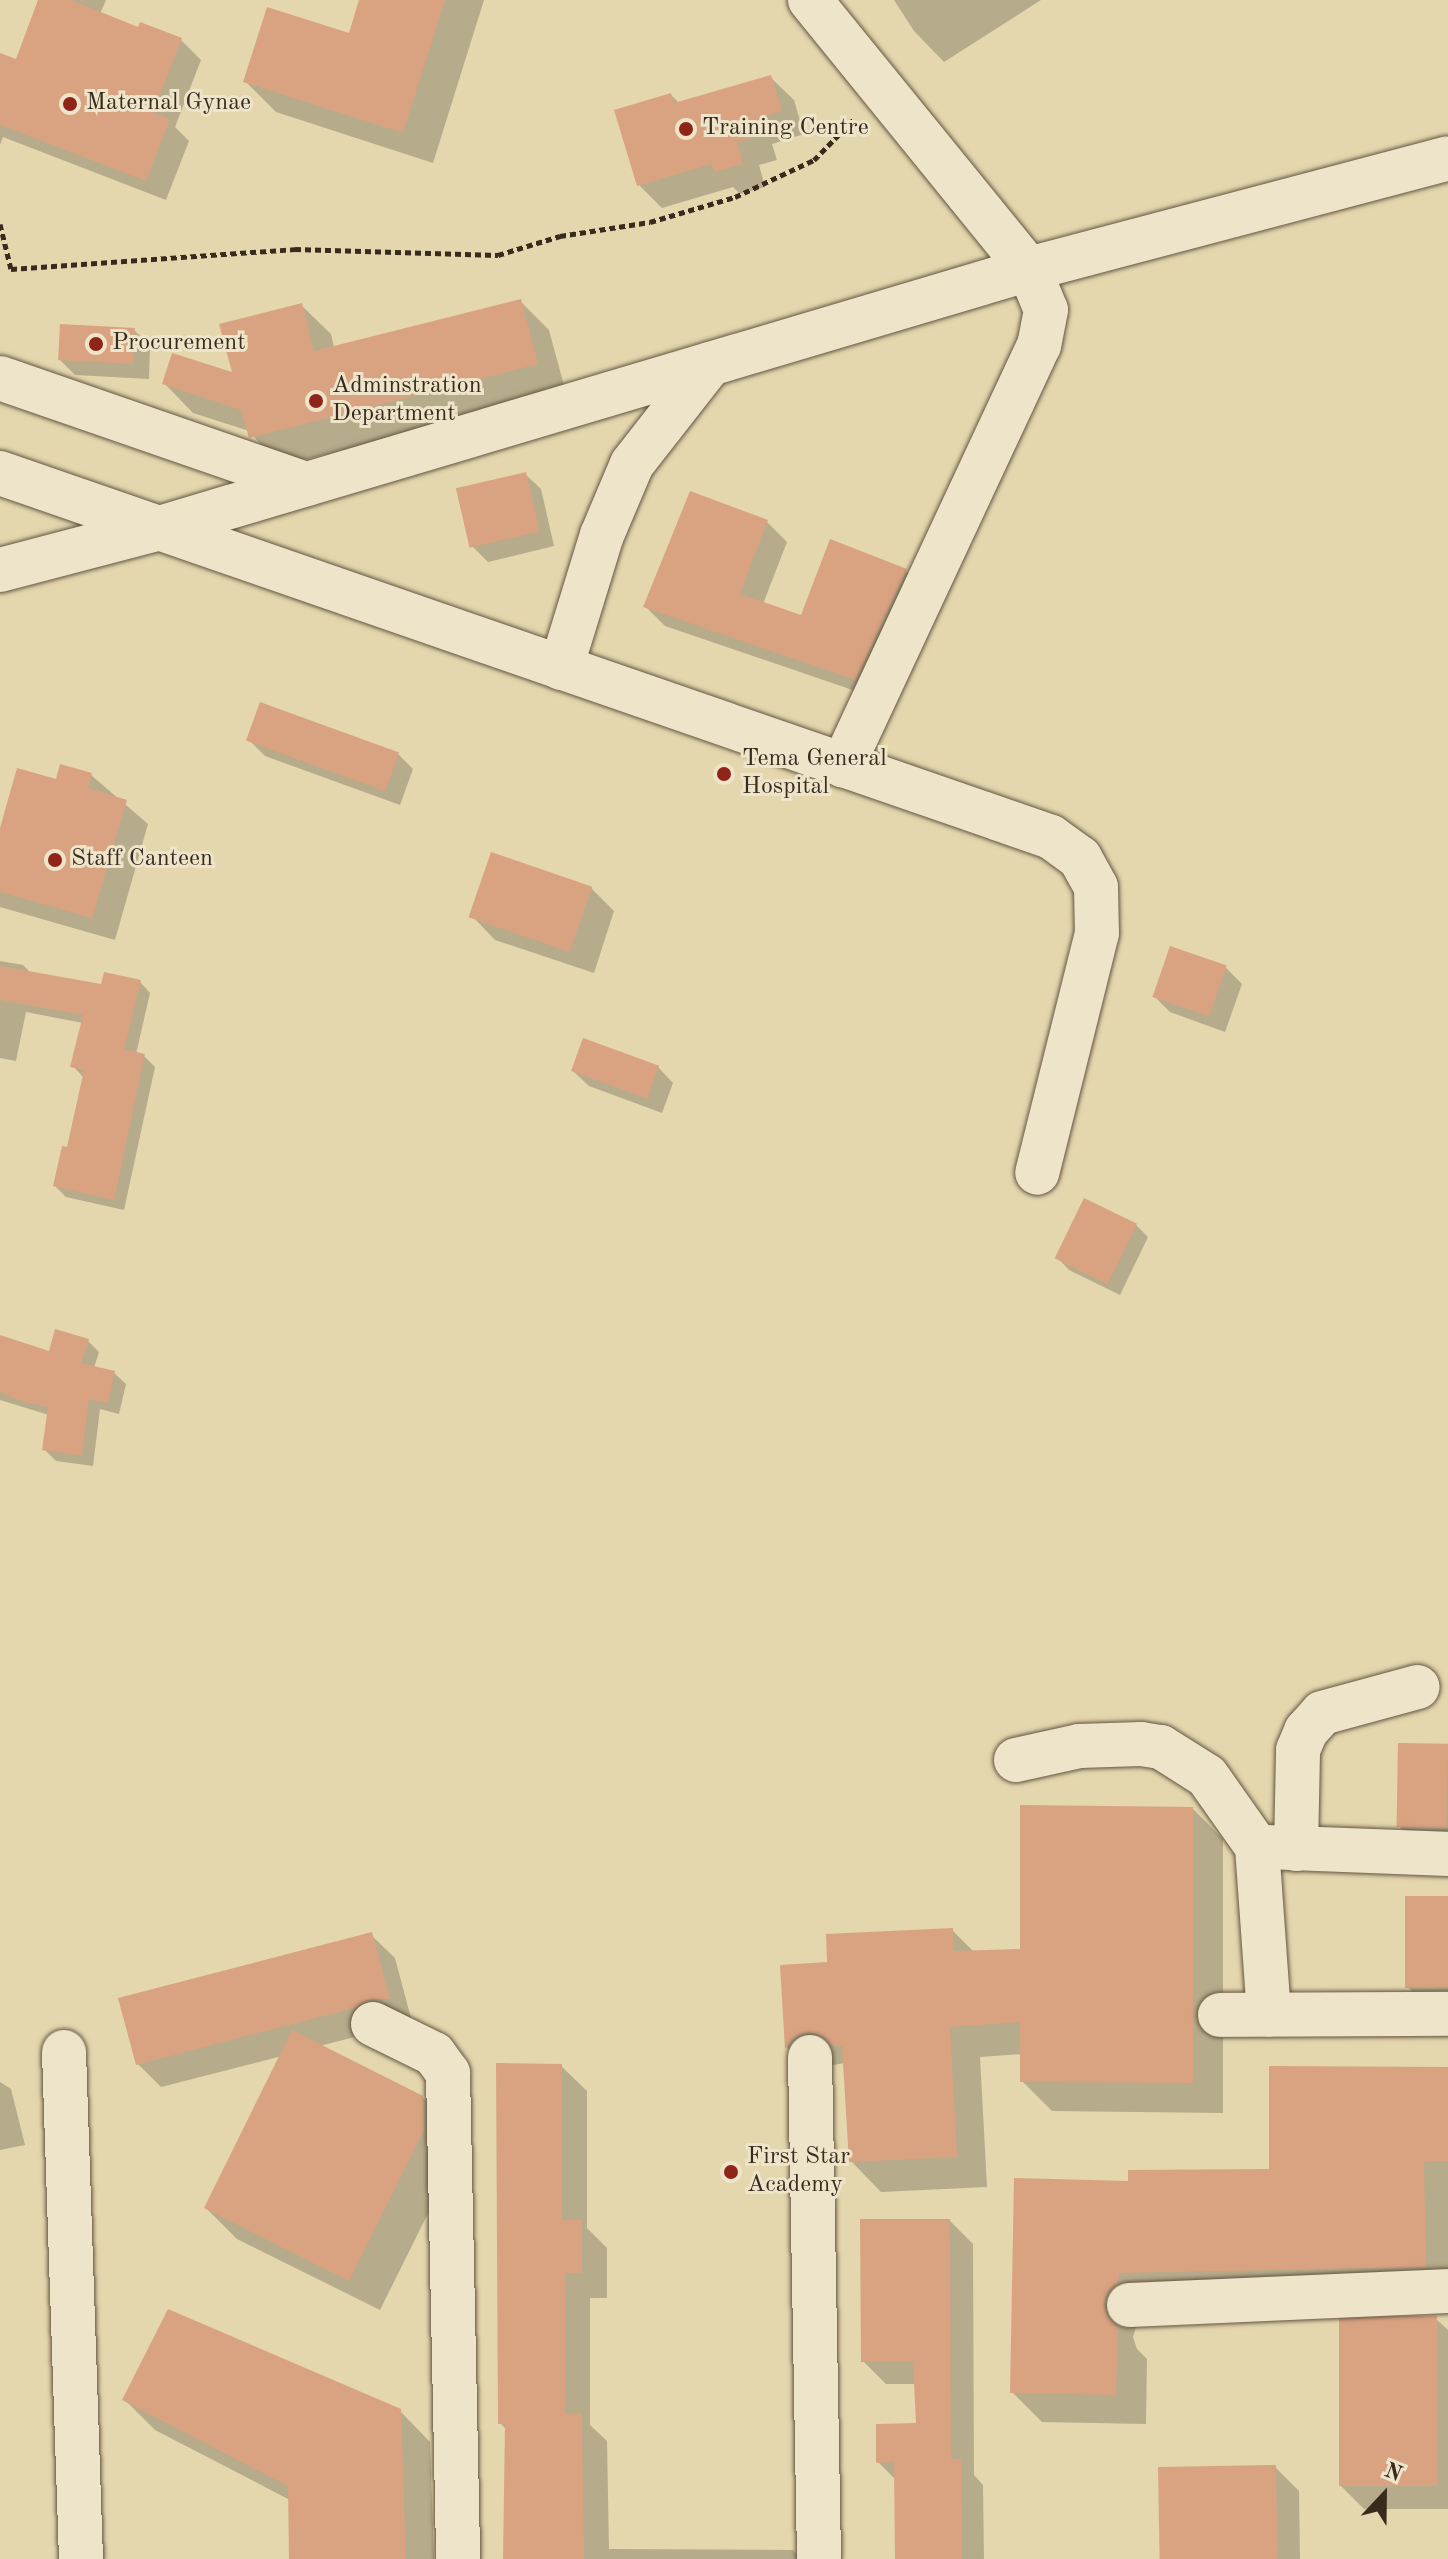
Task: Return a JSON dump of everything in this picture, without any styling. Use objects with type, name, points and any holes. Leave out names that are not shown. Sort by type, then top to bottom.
[{"type":"street","points":[[810,0],[1029,269],[1046,310],[1039,345],[843,766]]},
{"type":"street","points":[[0,570],[156,529],[1029,269],[1448,158]]},
{"type":"street","points":[[561,668],[602,535],[632,464],[710,364]]},
{"type":"street","points":[[0,378],[306,484]]},
{"type":"street","points":[[0,473],[1051,837],[1080,858],[1096,887],[1097,933],[1037,1173]]},
{"type":"street","points":[[1269,2015],[1276,1848],[1298,1750],[1306,1731],[1322,1713],[1418,1687]]},
{"type":"street","points":[[1016,1760],[1079,1746],[1141,1744],[1161,1747],[1207,1776],[1276,1848],[1448,1854]]},
{"type":"street","points":[[1220,2015],[1448,2014]]},
{"type":"street","points":[[373,2024],[434,2054],[448,2073],[458,2559]]},
{"type":"street","points":[[64,2052],[81,2559]]},
{"type":"street","points":[[810,2057],[819,2559]]},
{"type":"street","points":[[1129,2305],[1448,2291]]},
{"type":"path","points":[[0,224],[11,269],[295,249],[498,255],[560,236],[650,222],[735,197],[814,160],[882,89]]},
{"type":"building","name":"Maternal Gynae","points":[[38,0],[71,0],[138,27],[140,22],[182,38],[153,113],[170,119],[146,181],[0,125],[0,53],[16,59]]},
{"type":"building","points":[[359,0],[445,0],[403,133],[243,82],[267,7],[349,33]]},
{"type":"building","name":"Training Centre","points":[[771,75],[782,111],[750,121],[755,137],[737,142],[743,164],[714,172],[712,164],[637,186],[614,110],[671,93],[674,103]]},
{"type":"building","name":"Adminstration Department","points":[[521,299],[538,364],[249,438],[241,410],[162,384],[172,353],[232,372],[219,324],[302,303],[314,351]]},
{"type":"building","name":"Procurement","points":[[60,324],[135,328],[133,364],[58,360]]},
{"type":"building","points":[[526,472],[540,531],[470,548],[456,488]]},
{"type":"building","points":[[690,491],[768,520],[740,594],[801,615],[830,539],[907,569],[856,680],[643,607]]},
{"type":"building","points":[[260,702],[399,753],[385,791],[246,741]]},
{"type":"building","name":"Staff Canteen","points":[[60,764],[92,773],[88,788],[127,800],[92,918],[0,892],[0,828],[17,768],[56,779]]},
{"type":"building","points":[[491,852],[592,887],[570,952],[469,917]]},
{"type":"building","points":[[1170,946],[1227,966],[1209,1017],[1152,997]]},
{"type":"building","points":[[0,966],[101,984],[104,972],[141,980],[124,1049],[145,1054],[114,1200],[53,1186],[62,1146],[67,1147],[84,1070],[70,1067],[83,1015],[0,1000]]},
{"type":"building","points":[[583,1038],[659,1066],[647,1099],[571,1071]]},
{"type":"building","points":[[1084,1198],[1137,1224],[1108,1284],[1055,1258]]},
{"type":"building","points":[[55,1329],[89,1339],[81,1363],[115,1371],[108,1403],[89,1399],[82,1456],[42,1450],[48,1407],[0,1392],[0,1335],[49,1351]]},
{"type":"building","points":[[1398,1743],[1448,1744],[1447,1828],[1397,1827]]},
{"type":"building","points":[[1020,1805],[1193,1807],[1193,2083],[1020,2082],[1020,2022],[950,2027],[957,2157],[849,2162],[842,2046],[832,2046],[823,2036],[809,2032],[796,2036],[785,2049],[780,1965],[827,1962],[826,1934],[953,1928],[954,1951],[1020,1949]]},
{"type":"building","points":[[1405,1896],[1448,1896],[1448,1988],[1405,1988]]},
{"type":"building","points":[[372,1932],[390,1999],[371,1999],[354,2008],[136,2065],[118,1998]]},
{"type":"building","points":[[292,2030],[423,2096],[424,2130],[349,2281],[204,2208]]},
{"type":"building","points":[[496,2063],[562,2064],[562,2220],[582,2220],[582,2273],[565,2273],[565,2414],[582,2413],[584,2559],[503,2559],[505,2424],[498,2424]]},
{"type":"building","points":[[1269,2066],[1448,2067],[1448,2161],[1424,2161],[1426,2267],[1119,2273],[1118,2283],[1107,2293],[1104,2305],[1108,2318],[1118,2327],[1116,2395],[1010,2393],[1014,2178],[1128,2181],[1128,2170],[1269,2169]]},
{"type":"building","points":[[860,2219],[950,2219],[951,2459],[961,2459],[962,2559],[895,2559],[894,2462],[876,2463],[876,2424],[916,2423],[913,2362],[861,2362]]},
{"type":"building","points":[[168,2309],[401,2409],[406,2559],[289,2559],[288,2486],[122,2400]]},
{"type":"building","points":[[1339,2316],[1437,2316],[1437,2486],[1339,2486]]},
{"type":"building","points":[[1276,2465],[1278,2559],[1160,2559],[1158,2467]]},
{"type":"place","name":"Maternal Gynae","points":[[70,104]]},
{"type":"place","name":"Training Centre","points":[[686,129]]},
{"type":"place","name":"Procurement","points":[[96,344]]},
{"type":"place","name":"Adminstration Department","points":[[316,401]]},
{"type":"place","name":"Tema General Hospital","points":[[724,774]]},
{"type":"place","name":"Staff Canteen","points":[[55,860]]},
{"type":"place","name":"First Star Academy","points":[[731,2172]]}]
